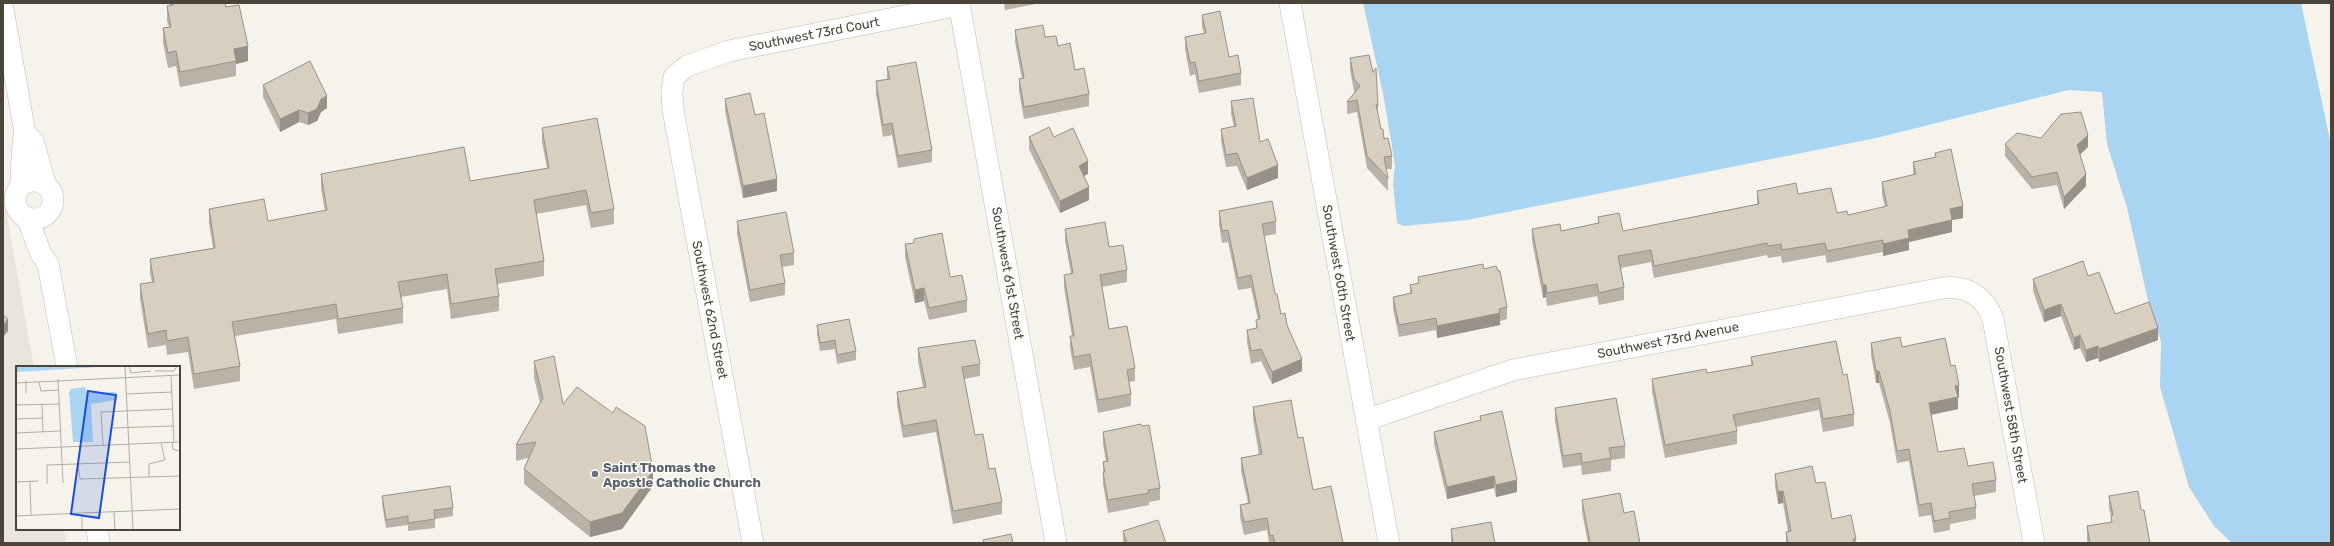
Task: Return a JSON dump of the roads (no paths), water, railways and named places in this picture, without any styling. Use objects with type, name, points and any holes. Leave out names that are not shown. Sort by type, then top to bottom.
[{"type":"street","name":"Southwest 60th Street","points":[[1290,3],[1389,543]]},
{"type":"street","name":"Southwest 73rd Court","points":[[674,77],[687,66],[729,51],[960,4]]},
{"type":"street","name":"Southwest 61st Street","points":[[960,4],[1056,543]]},
{"type":"street","points":[[3,9],[25,134],[22,140],[23,162],[14,190],[16,208],[26,217],[41,254],[48,264],[67,366]]},
{"type":"street","name":"Southwest 62nd Street","points":[[674,77],[672,92],[673,110],[754,543]]},
{"type":"street","points":[[25,134],[33,140],[46,186],[53,200],[49,212],[52,254],[48,264]]},
{"type":"street","points":[[14,190],[32,181],[46,186]]},
{"type":"street","points":[[3,216],[38,218],[49,212]]},
{"type":"street","name":"Southwest 73rd Avenue","points":[[1366,420],[1513,370],[1943,288],[1958,288],[1974,294]]},
{"type":"street","name":"Southwest 58th Street","points":[[1974,294],[1986,304],[1993,319],[2034,543]]},
{"type":"street","points":[[97,530],[99,543]]},
{"type":"water","points":[[1363,3],[2301,3],[2331,145],[2331,543],[2232,543],[2214,526],[2189,487],[2160,387],[2161,341],[2150,309],[2127,208],[2107,144],[2102,92],[2069,90],[1876,138],[1467,220],[1404,226],[1397,223],[1393,183],[1395,165],[1383,93]]},
{"type":"place","name":"Saint Thomas the Apostle Catholic Church","points":[[595,474]]}]
